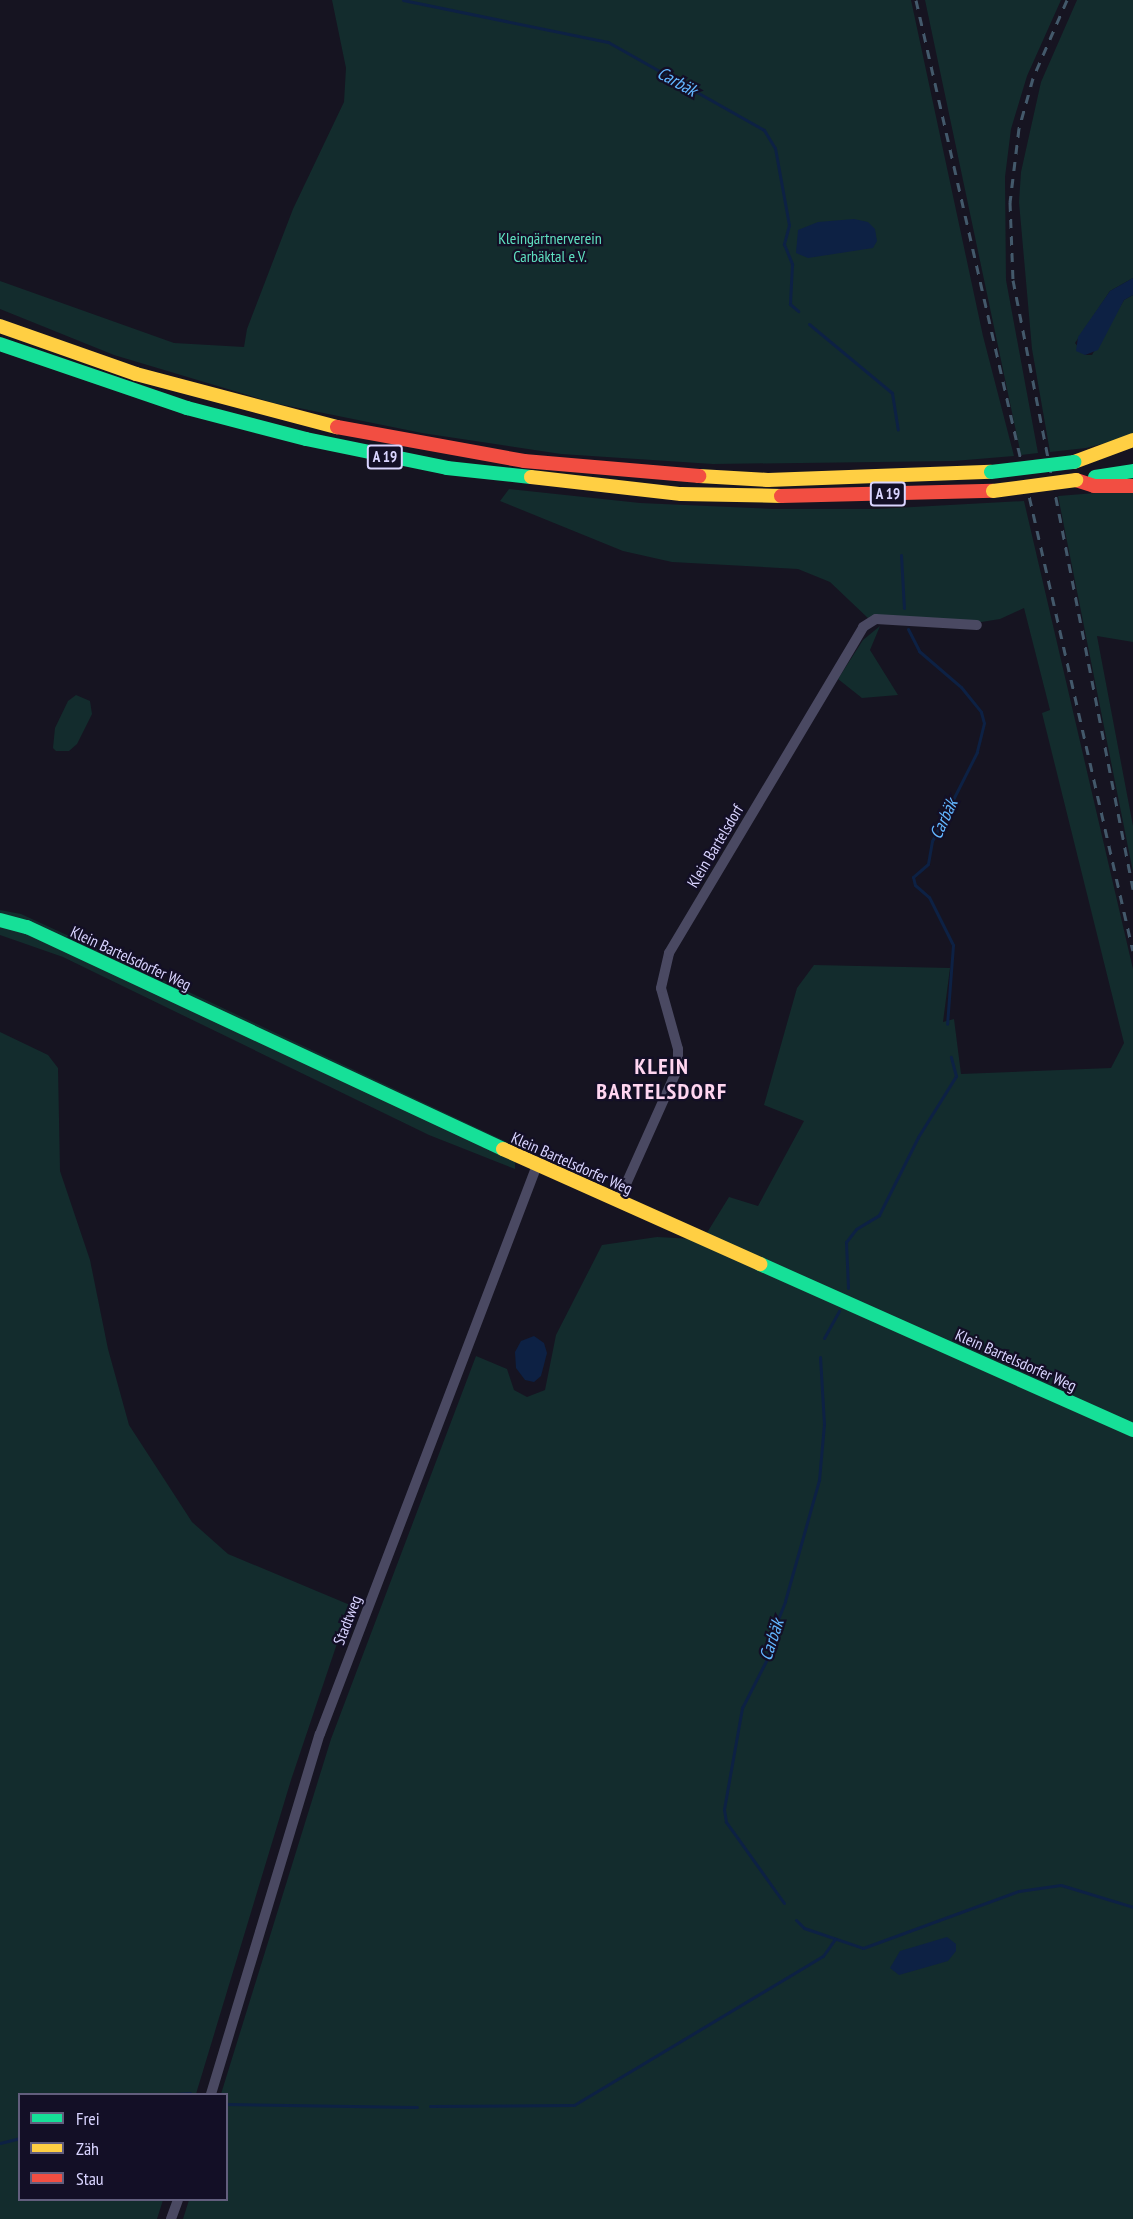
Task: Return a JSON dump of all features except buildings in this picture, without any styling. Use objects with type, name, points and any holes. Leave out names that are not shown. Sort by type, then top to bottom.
[{"type":"main road","name":"A 19","points":[[0,326],[136,374],[229,401],[378,437],[524,461],[628,472],[768,480],[991,472],[1133,453]]},
{"type":"main road","name":"A 19","points":[[0,344],[128,390],[251,425],[384,456],[491,474],[627,490],[747,496],[993,490],[1133,471]]},
{"type":"main road","points":[[1074,462],[1133,440]]},
{"type":"main road","points":[[1076,480],[1094,486],[1133,486]]},
{"type":"main road","name":"Klein Bartelsdorfer Weg","points":[[0,920],[27,927],[618,1202],[1133,1430]]},
{"type":"street","name":"Klein Bartelsdorf","points":[[618,1202],[678,1068],[678,1049],[661,988],[669,953],[863,627],[876,619],[978,625]]},
{"type":"street","name":"Stadtweg","points":[[211,2093],[320,1734],[537,1165]]},
{"type":"street","points":[[171,2219],[177,2201]]},
{"type":"green space","name":"Kleingärtnerverein Carbäktal e.V.","points":[[332,0],[911,0],[983,336],[1014,456],[954,461],[713,464],[561,454],[422,433],[274,403],[114,355],[0,309],[0,281],[174,343],[244,347],[247,329],[293,209],[344,102],[346,68]]},
{"type":"green space","points":[[925,0],[1061,0],[1027,76],[1011,129],[1005,177],[1006,280],[1038,453],[1021,455]]},
{"type":"green space","points":[[1077,0],[1133,0],[1133,278],[1110,291],[1075,343],[1085,355],[1092,355],[1124,300],[1133,295],[1133,436],[1086,448],[1050,452],[1032,349],[1019,202],[1021,172],[1041,82]]},
{"type":"green space","points":[[509,489],[640,503],[774,509],[877,509],[1024,501],[1133,969],[1133,1425],[705,1236],[729,1197],[758,1206],[804,1121],[764,1105],[797,988],[814,965],[950,968],[943,1022],[954,1019],[961,1074],[1111,1068],[1124,1043],[1042,713],[1050,710],[1024,608],[1000,619],[975,623],[870,620],[830,582],[798,569],[672,562],[623,551],[500,501]]},
{"type":"green space","points":[[1133,490],[1133,642],[1097,636],[1133,826],[1133,872],[1058,496]]},
{"type":"green space","points":[[880,626],[870,650],[898,695],[862,698],[838,679],[863,640]]},
{"type":"green space","points":[[76,695],[90,701],[92,714],[77,744],[69,751],[56,751],[53,748],[55,728],[68,701]]},
{"type":"green space","points":[[0,910],[21,914],[505,1141],[499,1154],[515,1161],[515,1169],[429,1135],[63,957],[0,935]]},
{"type":"green space","points":[[0,1032],[48,1055],[58,1068],[60,1171],[90,1260],[108,1349],[129,1425],[192,1522],[228,1554],[350,1605],[291,1780],[196,2093],[18,2093],[18,2201],[163,2201],[157,2219],[0,2219]]},
{"type":"green space","points":[[657,1237],[694,1239],[1133,1434],[1133,2219],[183,2219],[189,2201],[228,2201],[228,2093],[221,2093],[331,1739],[476,1356],[507,1369],[514,1390],[527,1397],[545,1390],[556,1335],[602,1245]]},
{"type":"water","points":[[854,219],[868,222],[875,229],[877,241],[873,248],[808,258],[796,253],[798,230],[818,222]]},
{"type":"water","points":[[1133,278],[1133,295],[1124,300],[1098,350],[1085,355],[1076,351],[1078,337],[1110,291]]},
{"type":"water","points":[[534,1336],[544,1343],[547,1353],[541,1376],[534,1382],[525,1380],[516,1368],[515,1352],[521,1341]]},
{"type":"water","points":[[947,1937],[956,1944],[956,1951],[948,1961],[899,1975],[890,1968],[900,1951]]},
{"type":"waterway","name":"Carbäk","points":[[403,0],[608,42],[764,130],[775,148],[789,225],[784,244],[792,264],[790,304],[798,311]]},
{"type":"waterway","name":"Carbäk","points":[[809,324],[892,393],[898,430]]},
{"type":"waterway","name":"Carbäk","points":[[901,555],[904,608]]},
{"type":"waterway","name":"Carbäk","points":[[908,629],[919,651],[961,687],[981,712],[984,723],[977,752],[932,841],[928,864],[913,877],[915,885],[929,897],[953,945],[947,1024]]},
{"type":"waterway","name":"Carbäk","points":[[848,1288],[846,1242],[856,1229],[879,1215],[918,1137],[956,1076],[951,1057]]},
{"type":"waterway","name":"Carbäk","points":[[824,1338],[839,1311]]},
{"type":"waterway","name":"Carbäk","points":[[784,1903],[726,1822],[724,1809],[742,1708],[768,1657],[772,1634],[785,1601],[819,1480],[824,1424],[820,1357]]},
{"type":"waterway","name":"Carbäk","points":[[796,1920],[804,1928],[863,1948],[1019,1891],[1061,1885],[1133,1907]]},
{"type":"waterway","points":[[430,2106],[574,2105],[823,1956],[835,1939]]},
{"type":"waterway","points":[[228,2104],[417,2107]]},
{"type":"waterway","points":[[0,2143],[18,2138]]},
{"type":"railway","points":[[916,0],[1133,951]]},
{"type":"railway","points":[[1067,0],[1033,78],[1019,128],[1010,202],[1013,280],[1133,889]]},
{"type":"traffic: fast","points":[[0,344],[187,408],[306,439],[447,468],[531,477]]},
{"type":"traffic: fast","points":[[991,472],[1074,462]]},
{"type":"traffic: fast","points":[[1095,477],[1133,471]]},
{"type":"traffic: fast","points":[[0,920],[27,927],[503,1149]]},
{"type":"traffic: fast","points":[[760,1264],[1133,1430]]},
{"type":"traffic: slow","points":[[0,326],[136,374],[337,427]]},
{"type":"traffic: slow","points":[[1074,462],[1133,440]]},
{"type":"traffic: slow","points":[[699,476],[768,480],[991,472]]},
{"type":"traffic: slow","points":[[531,477],[681,494],[781,496]]},
{"type":"traffic: slow","points":[[993,491],[1076,480]]},
{"type":"traffic: slow","points":[[503,1149],[760,1264]]},
{"type":"traffic: jam","points":[[337,427],[524,461],[699,476]]},
{"type":"traffic: jam","points":[[1076,480],[1094,486],[1133,486]]},
{"type":"traffic: jam","points":[[781,496],[993,491]]},
{"type":"district","name":"KLEIN BARTELSDORF","points":[[662,1078]]}]
